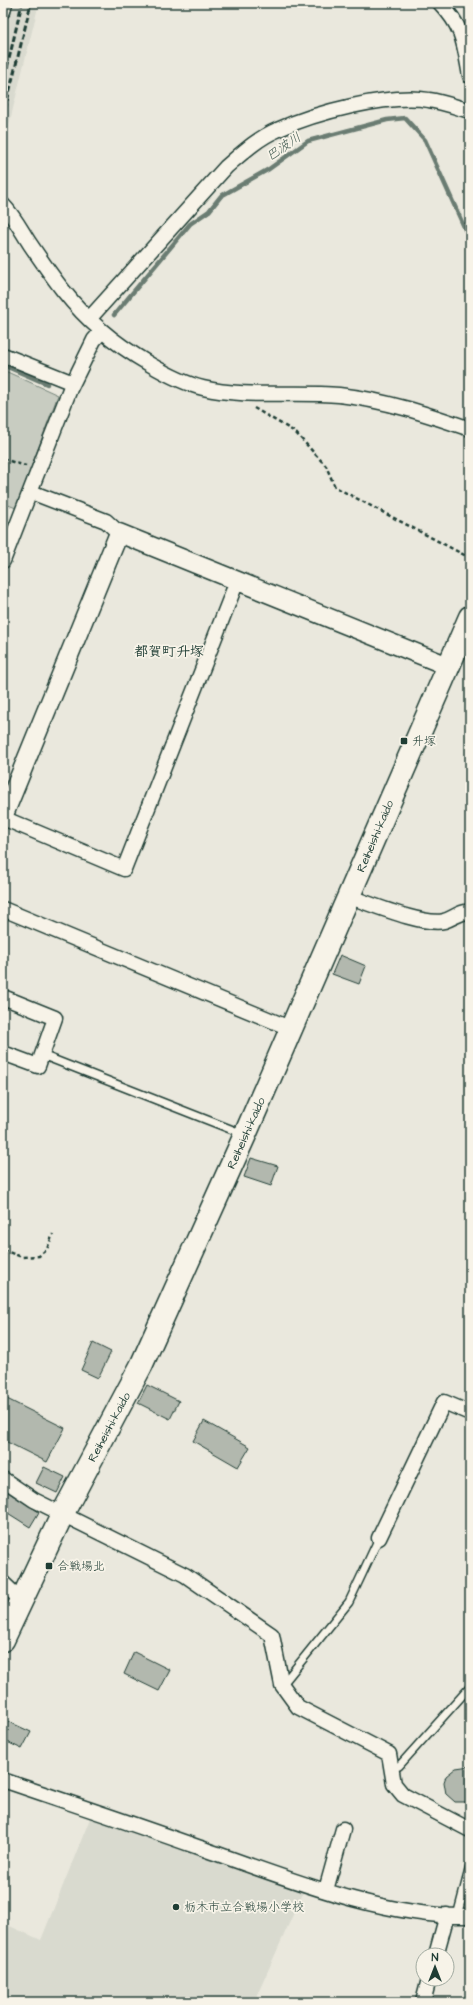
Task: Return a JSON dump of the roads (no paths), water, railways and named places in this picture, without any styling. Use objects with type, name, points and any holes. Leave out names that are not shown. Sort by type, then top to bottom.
[{"type":"main road","name":"Reiheishi-kaido","points":[[3,1640],[63,1513],[141,1366],[350,897],[470,617]]},
{"type":"street","points":[[3,11],[5,3]]},
{"type":"street","points":[[440,3],[452,15],[463,36],[470,76]]},
{"type":"street","points":[[89,319],[226,167],[248,148],[276,130],[304,119],[380,100],[428,100],[470,111]]},
{"type":"street","points":[[4,207],[65,293],[89,319],[102,331],[163,372],[203,388],[224,391],[337,395],[367,398],[431,415],[470,429]]},
{"type":"street","points":[[3,561],[73,383],[94,340],[102,331]]},
{"type":"street","points":[[3,355],[73,383]]},
{"type":"street","points":[[31,492],[106,521],[119,533],[448,666]]},
{"type":"street","points":[[119,533],[3,817],[124,869],[237,581]]},
{"type":"street","points":[[350,897],[411,917],[433,921],[445,920],[459,913],[470,911]]},
{"type":"street","points":[[3,909],[292,1029]]},
{"type":"street","points":[[3,997],[55,1018],[38,1066],[3,1053]]},
{"type":"street","points":[[379,1538],[444,1402],[470,1413]]},
{"type":"street","points":[[3,1479],[34,1500],[63,1513],[185,1576],[272,1635],[282,1685],[298,1707],[389,1754],[394,1784],[403,1795],[470,1830]]},
{"type":"street","points":[[3,1583],[22,1601]]},
{"type":"street","points":[[3,1780],[247,1865],[326,1890],[368,1902],[413,1911],[458,1916],[441,1947]]},
{"type":"street","points":[[326,1890],[342,1829]]},
{"type":"street","points":[[423,2002],[427,1987]]},
{"type":"lane","points":[[42,1055],[245,1135]]},
{"type":"lane","points":[[282,1685],[349,1602],[379,1538]]},
{"type":"lane","points":[[392,1769],[399,1766],[470,1686]]},
{"type":"lane","points":[[458,1916],[470,1866]]},
{"type":"waterway","name":"巴波川","points":[[114,315],[190,224],[209,211],[221,196],[269,169],[308,141],[387,120],[405,118],[425,140],[470,240]]},
{"type":"waterway","name":"巴波川","points":[[3,365],[47,384]]},
{"type":"railway","points":[[3,85],[22,3]]},
{"type":"railway","points":[[3,118],[31,3]]},
{"type":"place","name":"升塚","points":[[404,741]]},
{"type":"place","name":"合戦場北","points":[[49,1566]]},
{"type":"place","name":"栃木市立合戦場小学校","points":[[176,1907]]},
{"type":"district","name":"都賀町升塚","points":[[169,651]]}]
